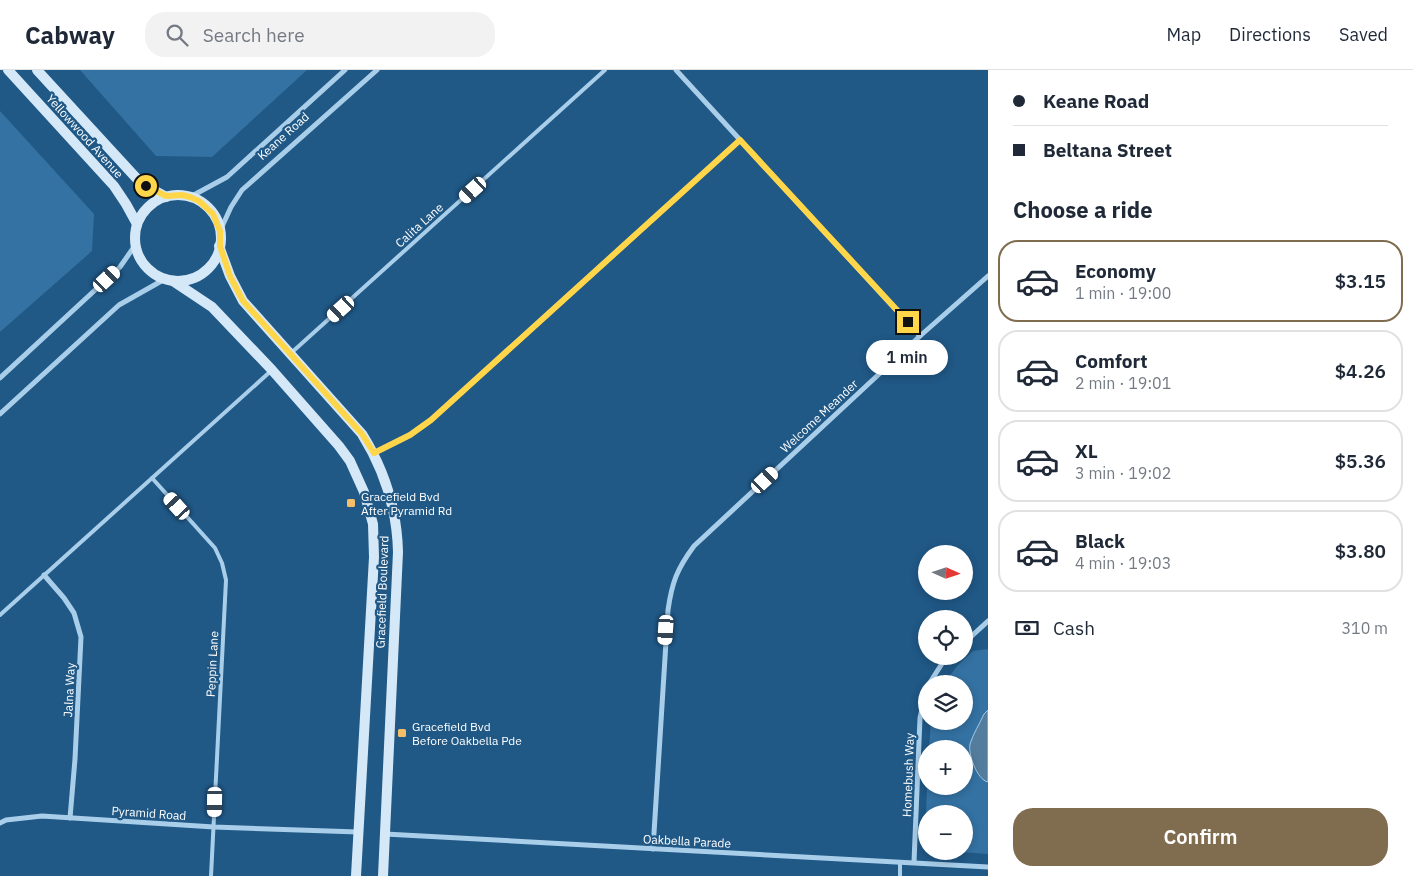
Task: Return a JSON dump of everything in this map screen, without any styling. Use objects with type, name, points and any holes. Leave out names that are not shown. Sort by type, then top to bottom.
[{"type":"street","name":"Yellowwood Avenue","points":[[8,70],[114,186],[137,224]]},
{"type":"street","name":"Yellowwood Avenue","points":[[38,70],[139,181],[166,196]]},
{"type":"street","name":"Keane Road","points":[[190,197],[227,177],[344,70]]},
{"type":"street","name":"Keane Road","points":[[220,231],[231,207],[242,190],[377,70]]},
{"type":"street","points":[[676,70],[920,336]]},
{"type":"street","points":[[374,453],[410,435],[431,420],[702,177],[740,140]]},
{"type":"street","points":[[169,280],[156,275],[141,260],[136,244],[137,224],[148,206],[166,196],[182,195],[190,197]]},
{"type":"street","name":"Keane Road","points":[[0,414],[119,305],[169,280],[184,280],[195,277],[212,264],[220,246],[220,231],[213,214],[199,201],[190,197]]},
{"type":"street","points":[[0,378],[120,267],[136,244]]},
{"type":"street","name":"Gracefield Boulevard","points":[[220,246],[230,276],[243,301],[362,434],[374,453],[391,497],[398,536],[383,876]]},
{"type":"street","name":"Welcome Meander","points":[[653,849],[668,610],[672,583],[682,563],[694,546],[920,336],[988,276]]},
{"type":"street","name":"Gracefield Boulevard","points":[[169,280],[212,307],[272,370],[339,446],[350,461],[364,492],[373,524],[374,557],[356,876]]},
{"type":"street","name":"Jalna Way","points":[[44,575],[74,612],[81,637],[70,818]]},
{"type":"street","points":[[973,635],[988,621]]},
{"type":"street","name":"Homebush Way","points":[[914,862],[920,730]]},
{"type":"street","name":"Pyramid Road","points":[[0,823],[6,820],[42,816],[214,827],[358,832]]},
{"type":"street","name":"Oakbella Parade","points":[[385,834],[988,867]]},
{"type":"lane","name":"Calita Lane","points":[[290,354],[605,70]]},
{"type":"lane","points":[[0,615],[272,370]]},
{"type":"lane","name":"Peppin Lane","points":[[152,478],[215,548],[222,563],[226,580],[211,876]]},
{"type":"lane","points":[[900,862],[900,876]]},
{"type":"shaded area","points":[[80,70],[307,70],[212,157],[156,156]]},
{"type":"shaded area","points":[[0,111],[94,214],[92,251],[0,332]]},
{"type":"shaded area","points":[[988,649],[988,854],[973,853],[973,805],[926,805],[927,795],[973,795],[973,740],[930,740],[930,730],[973,730],[973,675],[950,675],[958,665],[973,665],[973,651]]},
{"type":"shaded area","points":[[988,710],[988,782],[980,777],[973,762],[972,740],[984,714]]},
{"type":"place","name":"Gracefield Bvd After Pyramid Rd","points":[[351,503]]},
{"type":"place","name":"Gracefield Bvd Before Oakbella Pde","points":[[402,733]]},
{"type":"route","points":[[146,186],[166,196],[182,195],[207,206],[218,222],[220,246],[230,276],[243,301],[362,434],[374,453],[410,435],[431,420],[740,140],[908,322]]}]
